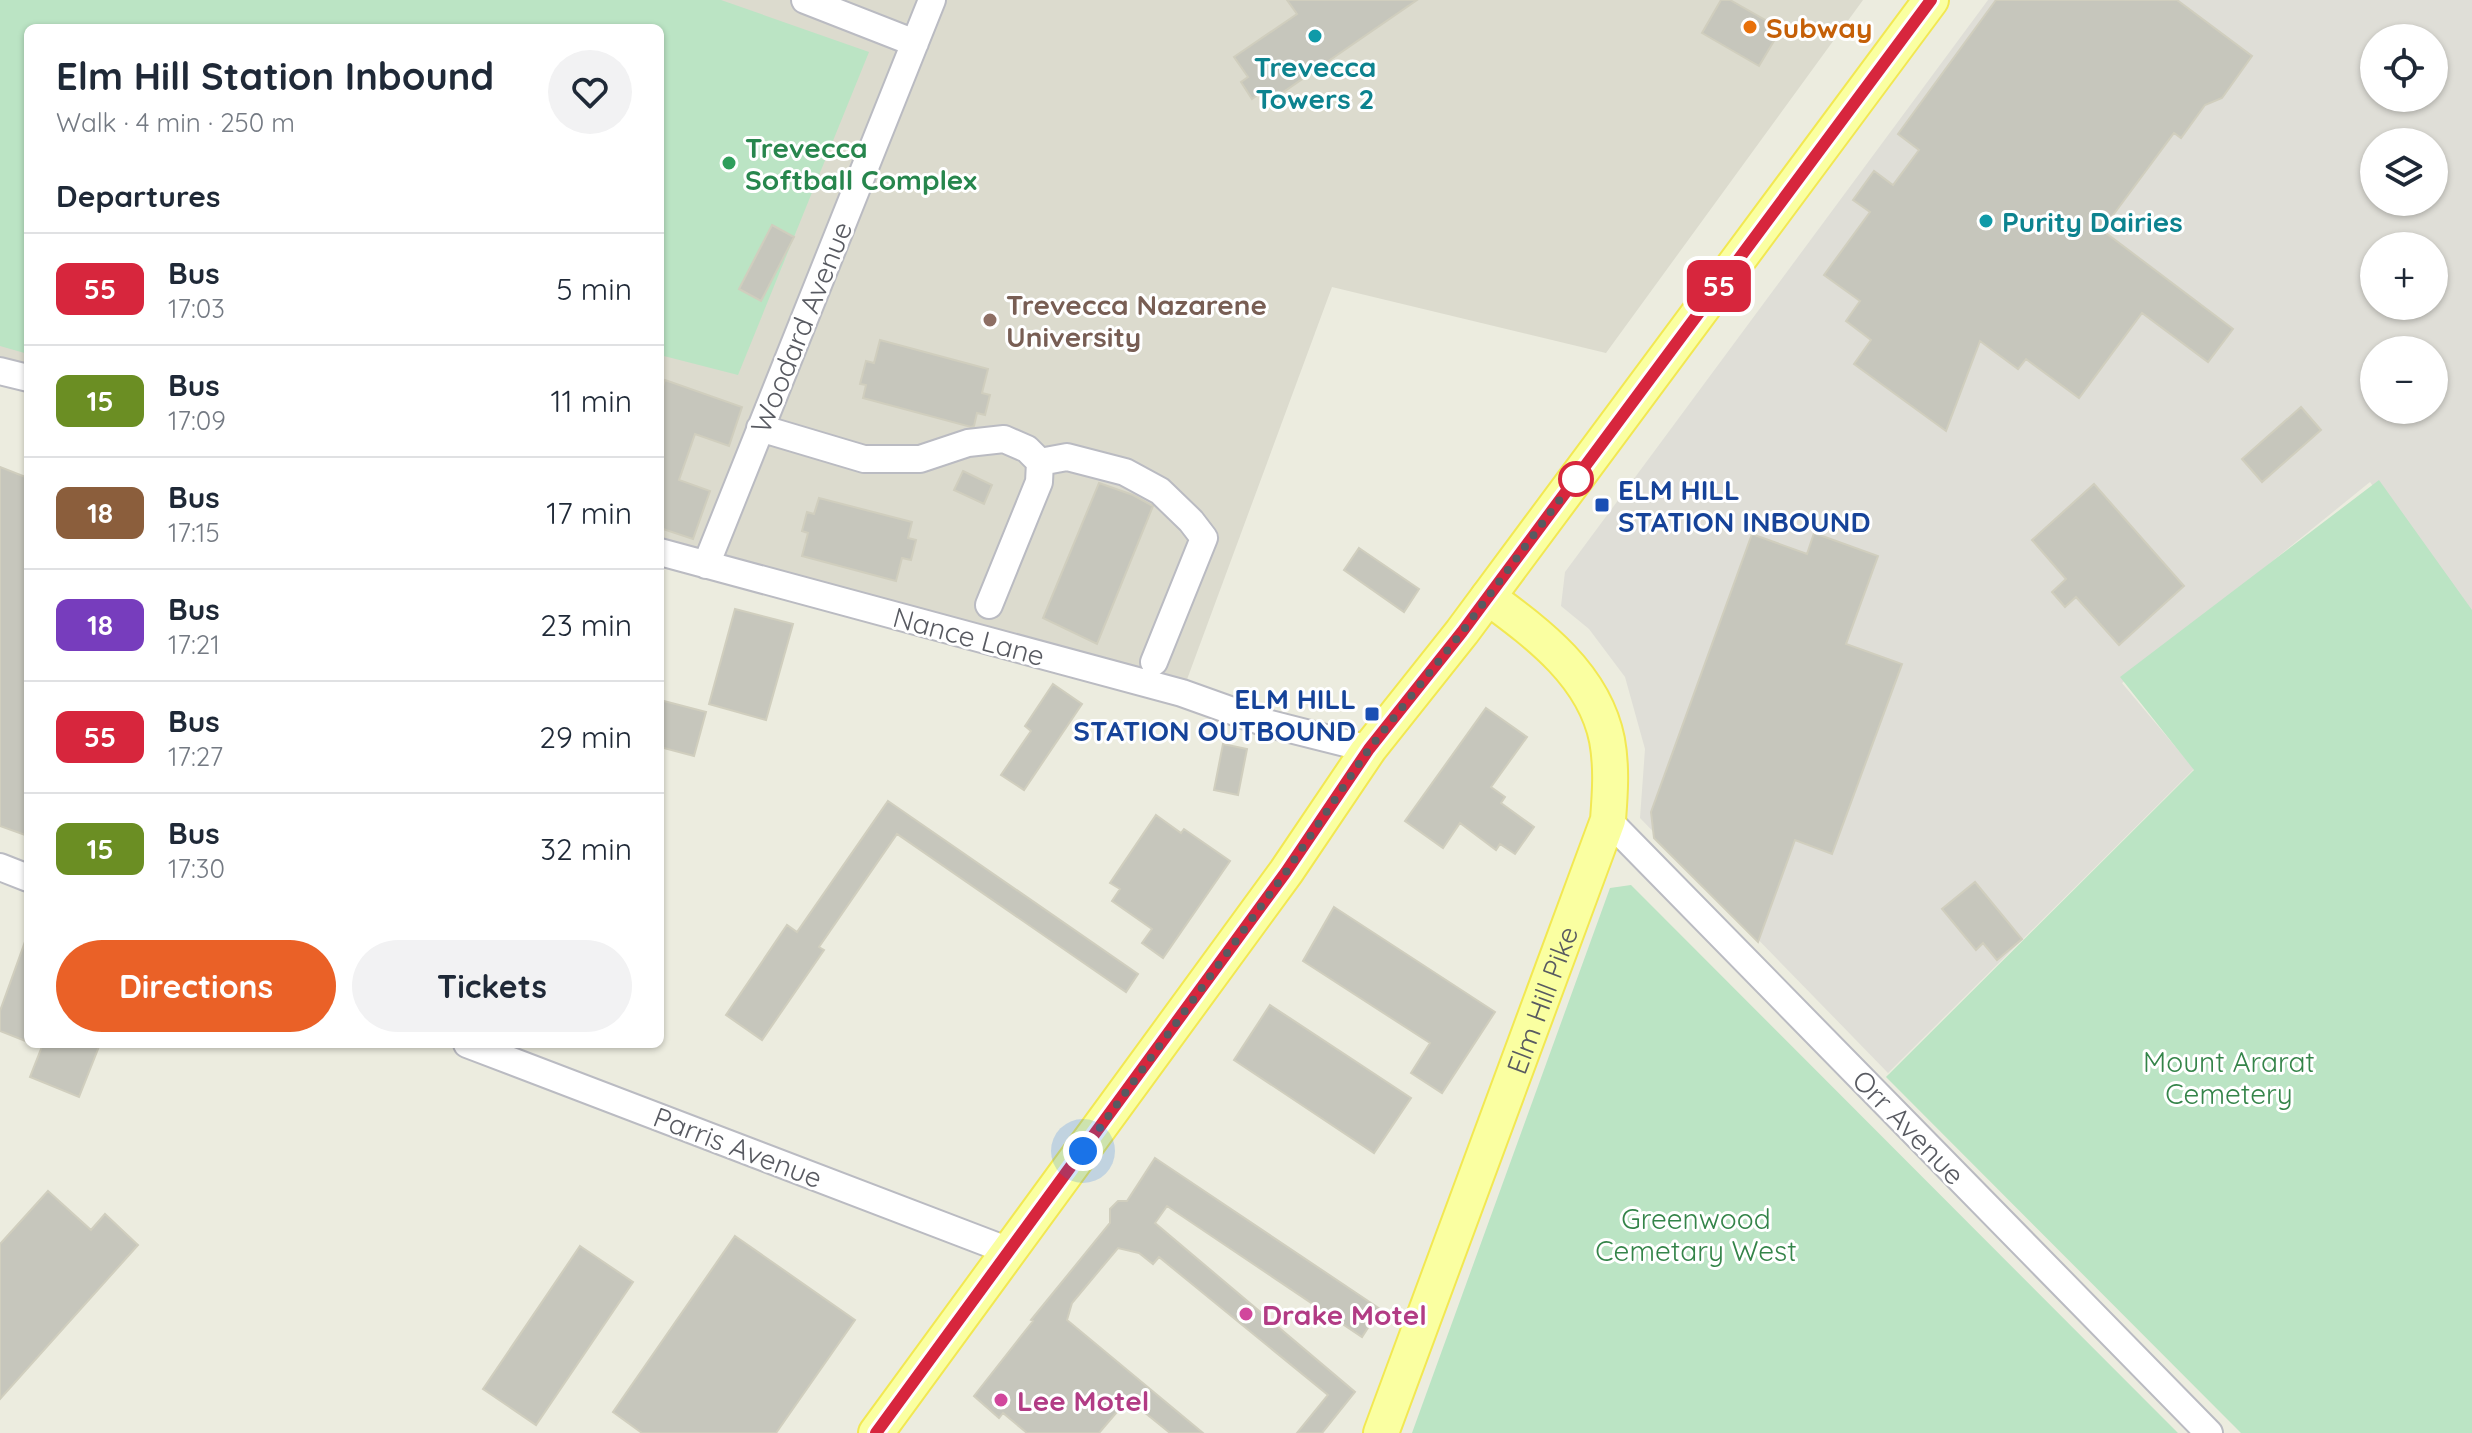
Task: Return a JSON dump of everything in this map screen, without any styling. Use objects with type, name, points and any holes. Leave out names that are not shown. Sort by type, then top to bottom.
[{"type":"main road","points":[[876,1433],[1277,884],[1369,749],[1488,597],[1931,0]]},
{"type":"main road","name":"Elm Hill Pike","points":[[1381,1433],[1608,820],[1611,776],[1607,738],[1593,701],[1576,672],[1552,647],[1488,597]]},
{"type":"street","points":[[805,0],[915,43]]},
{"type":"street","name":"Woodard Avenue","points":[[706,565],[932,0]]},
{"type":"street","points":[[0,371],[24,377]]},
{"type":"street","points":[[760,428],[864,459],[920,459],[968,443],[1004,439],[1027,449],[1040,462],[1039,482],[989,605]]},
{"type":"street","points":[[1040,462],[1067,457],[1125,472],[1160,491],[1204,538],[1154,662]]},
{"type":"street","name":"Nance Lane","points":[[664,553],[1182,693],[1266,723],[1369,749]]},
{"type":"street","name":"Orr Avenue","points":[[1608,820],[2209,1433]]},
{"type":"street","points":[[0,867],[24,876]]},
{"type":"street","name":"Parris Avenue","points":[[477,1048],[1009,1251]]},
{"type":"shaded area","name":"Trevecca Nazarene University","points":[[0,0],[1863,0],[1606,353],[1332,287],[1182,693],[664,542],[664,24],[24,24],[24,366],[0,359]]},
{"type":"shaded area","points":[[1988,0],[2472,0],[2472,624],[2370,482],[2122,683],[2194,769],[1888,1073],[1640,818],[1645,749],[1625,677],[1589,629],[1561,606],[1565,572]]},
{"type":"green space","points":[[0,0],[721,0],[869,52],[738,375],[664,356],[664,24],[24,24],[24,353],[0,346]]},
{"type":"green space","name":"Mount Ararat Cemetery","points":[[2379,480],[2472,610],[2472,1433],[2241,1433],[1886,1077],[2194,770],[2120,677]]},
{"type":"green space","name":"Greenwood Cemetary West","points":[[1631,885],[2178,1433],[1412,1433],[1610,888]]},
{"type":"building","name":"Trevecca Towers 2","points":[[1287,0],[1417,0],[1266,104],[1259,94],[1252,99],[1241,82],[1248,77],[1234,57],[1297,14]]},
{"type":"building","points":[[1721,0],[1730,0],[1781,29],[1759,66],[1702,33]]},
{"type":"building","name":"Purity Dairies","points":[[1996,0],[2177,0],[2252,56],[2222,98],[2205,105],[2181,138],[2174,133],[2102,230],[2233,329],[2208,362],[2142,313],[2079,398],[2026,359],[2018,369],[1980,341],[1946,431],[1854,364],[1871,340],[1846,321],[1860,301],[1824,275],[1870,212],[1853,200],[1874,171],[1893,185],[1919,150],[1898,134]]},
{"type":"building","points":[[772,225],[794,237],[761,301],[739,289]]},
{"type":"building","points":[[880,340],[988,369],[982,393],[990,395],[985,415],[977,413],[971,427],[863,398],[866,385],[860,384],[866,361],[874,363]]},
{"type":"building","points":[[665,380],[742,407],[729,446],[695,434],[679,480],[710,491],[693,539],[664,529]]},
{"type":"building","points":[[2301,407],[2321,430],[2262,482],[2242,459]]},
{"type":"building","points":[[0,467],[24,476],[24,835],[0,826]]},
{"type":"building","points":[[963,471],[992,485],[984,504],[954,490]]},
{"type":"building","points":[[1099,483],[1153,506],[1097,644],[1043,618]]},
{"type":"building","points":[[2094,484],[2184,586],[2119,645],[2076,597],[2065,607],[2052,592],[2066,579],[2032,540]]},
{"type":"building","points":[[819,498],[912,522],[908,538],[916,540],[911,560],[902,558],[896,581],[802,556],[808,533],[802,531],[807,512],[814,514]]},
{"type":"building","points":[[1814,533],[1878,556],[1846,644],[1902,664],[1832,854],[1795,840],[1758,942],[1654,838],[1651,812],[1752,534],[1807,554]]},
{"type":"building","points":[[1359,548],[1419,589],[1404,612],[1344,570]]},
{"type":"building","points":[[735,609],[793,624],[766,720],[709,704]]},
{"type":"building","points":[[1053,684],[1082,704],[1024,790],[1001,775],[1031,731],[1025,726]]},
{"type":"building","points":[[664,701],[706,712],[694,756],[664,748]]},
{"type":"building","points":[[1486,708],[1527,737],[1491,787],[1505,797],[1501,803],[1534,827],[1515,854],[1500,844],[1496,850],[1460,823],[1443,848],[1405,821]]},
{"type":"building","points":[[1223,744],[1247,749],[1238,795],[1214,790]]},
{"type":"building","points":[[888,801],[1138,974],[1126,992],[897,834],[819,947],[824,950],[762,1040],[726,1015],[787,925],[797,932]]},
{"type":"building","points":[[1156,815],[1181,833],[1184,829],[1230,861],[1163,958],[1142,943],[1152,929],[1112,901],[1120,889],[1110,883]]},
{"type":"building","points":[[1975,882],[2022,939],[1997,960],[1983,943],[1976,950],[1942,909]]},
{"type":"building","points":[[1334,907],[1495,1012],[1442,1093],[1411,1073],[1430,1043],[1303,961]]},
{"type":"building","points":[[24,945],[24,1040],[0,1031],[0,1011]]},
{"type":"building","points":[[1270,1005],[1411,1098],[1374,1153],[1234,1060]]},
{"type":"building","points":[[41,1048],[98,1048],[79,1097],[30,1077]]},
{"type":"building","points":[[1155,1158],[1380,1309],[1362,1337],[1167,1206],[1155,1223],[1355,1392],[1322,1433],[1297,1433],[1328,1395],[1159,1257],[1153,1264],[1139,1253],[1118,1248],[1072,1303],[1067,1320],[1203,1433],[1170,1433],[1128,1399],[1099,1433],[1027,1433],[1003,1413],[999,1418],[974,1396],[1110,1223],[1110,1209],[1118,1201],[1127,1201]]},
{"type":"building","points":[[48,1191],[91,1230],[105,1214],[138,1245],[0,1399],[0,1244]]},
{"type":"building","points":[[735,1236],[855,1320],[776,1433],[642,1433],[613,1412]]},
{"type":"building","points":[[580,1246],[633,1282],[536,1425],[483,1389]]},
{"type":"bus line","name":"55","points":[[876,1433],[1286,872],[1369,749],[1462,632],[1931,0]]},
{"type":"place","name":"Subway","points":[[1750,27]]},
{"type":"place","name":"Trevecca Towers 2","points":[[1315,36]]},
{"type":"place","name":"Trevecca Softball Complex","points":[[729,163]]},
{"type":"place","name":"Purity Dairies","points":[[1986,221]]},
{"type":"place","name":"Trevecca Nazarene University","points":[[990,320]]},
{"type":"place","name":"ELM HILL STATION INBOUND","points":[[1602,505]]},
{"type":"place","name":"ELM HILL STATION OUTBOUND","points":[[1372,714]]},
{"type":"place","name":"Drake Motel","points":[[1246,1314]]},
{"type":"place","name":"Lee Motel","points":[[1001,1400]]},
{"type":"route","points":[[1083,1151],[1286,872],[1369,749],[1462,632],[1578,475],[1576,479]]}]
